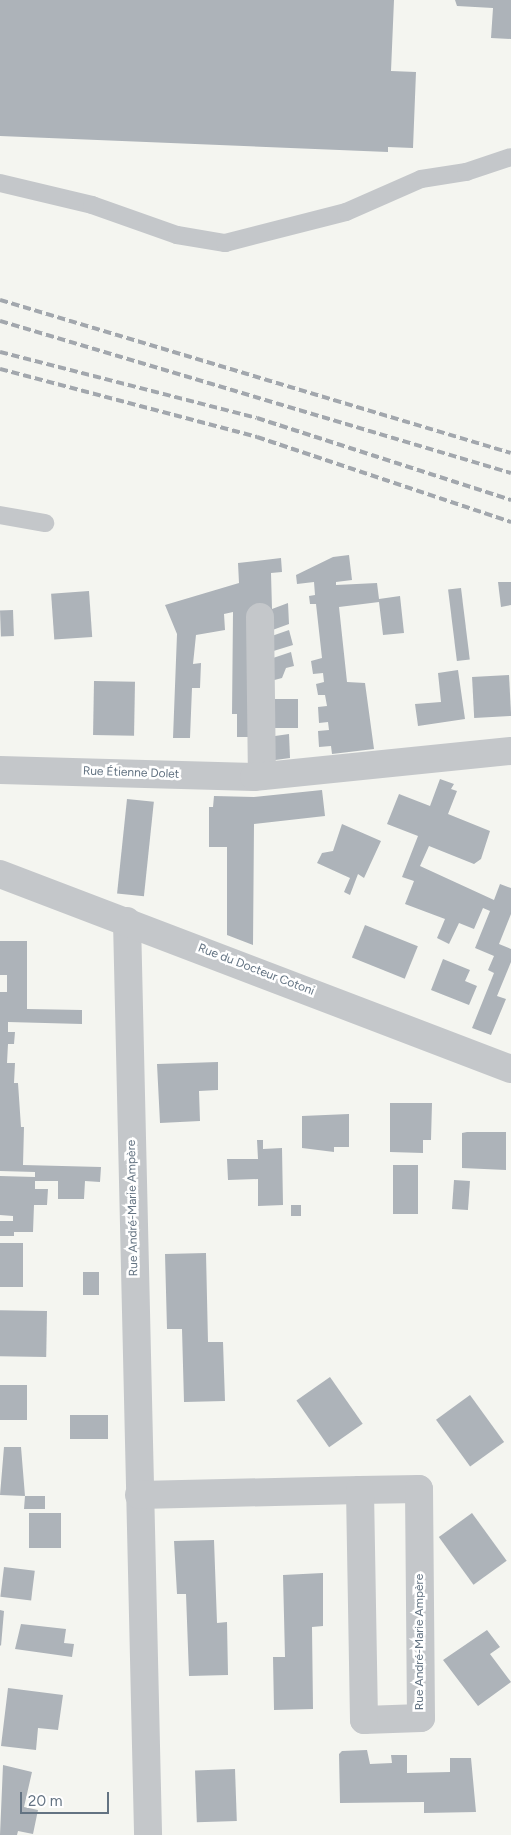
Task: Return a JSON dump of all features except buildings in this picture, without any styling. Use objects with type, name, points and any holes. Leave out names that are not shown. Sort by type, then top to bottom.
[{"type":"street","points":[[260,617],[262,776]]},
{"type":"street","name":"Rue Étienne Dolet","points":[[0,770],[262,776],[511,751]]},
{"type":"street","name":"Rue du Docteur Cotoni","points":[[0,874],[511,1069]]},
{"type":"street","name":"Rue André-Marie Ampère","points":[[127,922],[148,1835]]},
{"type":"street","name":"Rue André-Marie Ampère","points":[[139,1495],[360,1490],[419,1489],[421,1718],[364,1720],[360,1490]]},
{"type":"lane","points":[[0,183],[92,205],[177,235],[224,243],[346,212],[421,179],[466,172],[511,157]]},
{"type":"lane","points":[[0,515],[45,523]]},
{"type":"railway","points":[[0,300],[511,453]]},
{"type":"railway","points":[[0,321],[511,473]]},
{"type":"railway","points":[[0,352],[257,418],[511,500]]},
{"type":"railway","points":[[0,369],[257,437],[511,522]]}]
